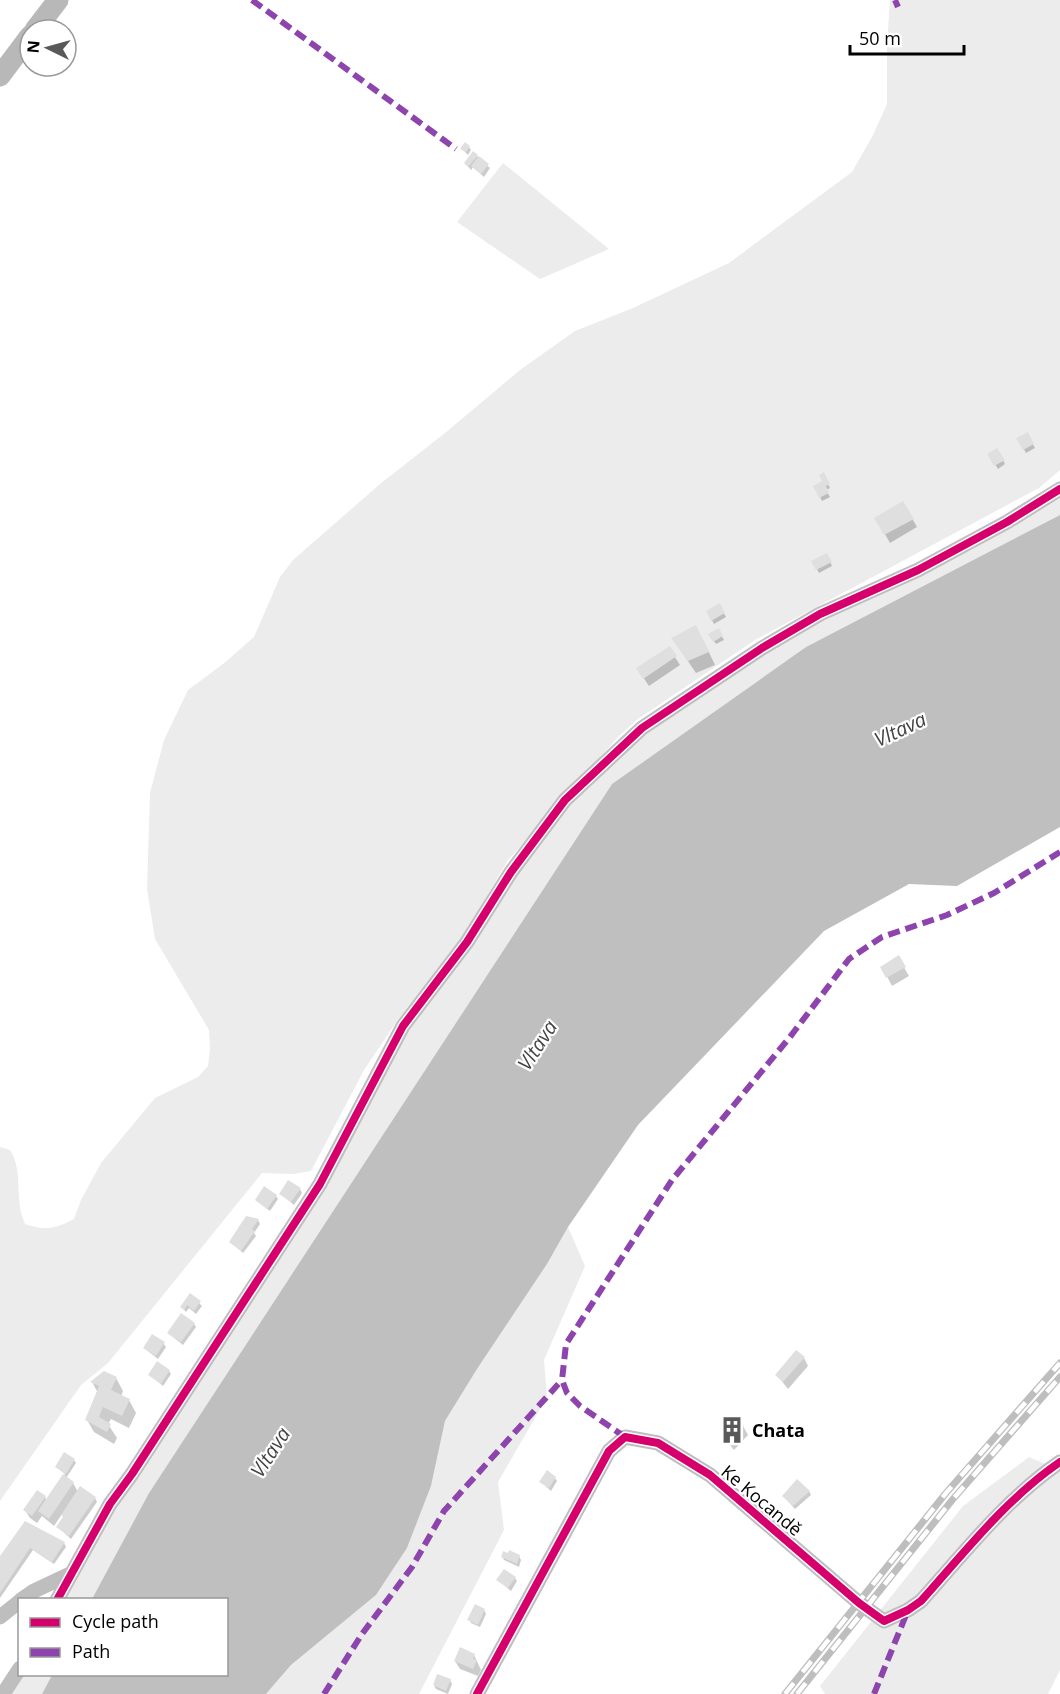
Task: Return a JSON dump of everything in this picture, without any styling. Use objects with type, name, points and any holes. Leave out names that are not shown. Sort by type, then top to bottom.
[{"type":"street","points":[[44,18],[58,0]]},
{"type":"street","points":[[0,76],[18,52]]},
{"type":"street","points":[[58,1598],[110,1504],[132,1474],[321,1184],[403,1026],[467,942],[511,872],[565,800],[642,728],[762,648],[820,614],[918,570],[1007,522],[1060,489]]},
{"type":"street","name":"Ke Kocandě","points":[[477,1694],[609,1451],[625,1437],[658,1443],[710,1474],[859,1603],[884,1621],[921,1601],[1001,1512],[1060,1461]]},
{"type":"street","points":[[23,1598],[70,1574]]},
{"type":"street","points":[[0,1617],[4,1611],[18,1601]]},
{"type":"street","points":[[3,1694],[18,1671]]},
{"type":"shaded area","points":[[890,0],[1060,0],[1060,470],[1039,488],[755,640],[638,719],[620,735],[508,860],[465,934],[397,1021],[364,1070],[311,1171],[293,1174],[262,1173],[108,1363],[81,1385],[0,1501],[0,1147],[10,1150],[16,1163],[20,1210],[25,1224],[38,1228],[61,1225],[74,1219],[81,1200],[101,1163],[155,1098],[198,1077],[208,1066],[209,1030],[155,939],[147,889],[150,793],[164,740],[188,690],[254,637],[280,577],[293,560],[380,484],[520,370],[575,331],[633,308],[729,263],[852,172],[887,104]]},
{"type":"shaded area","points":[[503,163],[609,249],[540,279],[457,222]]},
{"type":"shaded area","points":[[1060,489],[1060,515],[806,647],[612,784],[149,1493],[93,1598],[58,1598],[320,1184],[403,1026],[565,800],[642,728],[762,648]]},
{"type":"shaded area","points":[[568,1227],[585,1266],[544,1360],[547,1397],[498,1482],[504,1530],[419,1694],[266,1694],[291,1665],[376,1595],[407,1548],[431,1486],[445,1421],[547,1264]]},
{"type":"shaded area","points":[[1029,1457],[1060,1470],[1060,1670],[1048,1694],[825,1694],[820,1686],[963,1506]]},
{"type":"shaded area","points":[[18,1676],[51,1676],[42,1694],[3,1694]]},
{"type":"water","name":"Vltava","points":[[1060,515],[1060,827],[957,886],[909,884],[824,931],[638,1125],[568,1227],[547,1264],[445,1421],[431,1486],[407,1548],[376,1595],[291,1665],[266,1694],[42,1694],[51,1676],[228,1676],[228,1598],[93,1598],[149,1493],[612,784],[806,647]]},
{"type":"building","points":[[465,142],[470,146],[466,152],[460,149]]},
{"type":"building","points":[[473,151],[478,155],[468,167],[464,163]]},
{"type":"building","points":[[479,156],[489,164],[481,174],[471,166]]},
{"type":"building","points":[[1028,432],[1034,444],[1023,450],[1016,438]]},
{"type":"building","points":[[997,448],[1005,460],[994,466],[987,454]]},
{"type":"building","points":[[824,472],[830,484],[826,486],[829,493],[819,498],[813,486],[822,481],[819,475]]},
{"type":"building","points":[[903,501],[914,519],[884,535],[874,518]]},
{"type":"building","points":[[827,553],[832,562],[816,570],[811,561]]},
{"type":"building","points":[[720,603],[725,613],[711,621],[706,611]]},
{"type":"building","points":[[696,625],[709,652],[688,661],[671,638]]},
{"type":"building","points":[[719,628],[723,636],[713,642],[708,634]]},
{"type":"building","points":[[670,646],[677,656],[643,679],[636,668]]},
{"type":"building","points":[[899,955],[906,967],[886,978],[880,967]]},
{"type":"building","points":[[288,1180],[301,1188],[291,1202],[279,1194]]},
{"type":"building","points":[[264,1186],[277,1195],[267,1209],[255,1200]]},
{"type":"building","points":[[246,1216],[259,1219],[252,1229],[255,1231],[241,1251],[229,1242]]},
{"type":"building","points":[[190,1293],[201,1301],[194,1311],[187,1305],[184,1310],[180,1307]]},
{"type":"building","points":[[181,1313],[195,1323],[181,1342],[167,1333]]},
{"type":"building","points":[[152,1334],[165,1342],[156,1356],[143,1348]]},
{"type":"building","points":[[796,1350],[805,1357],[783,1382],[775,1375]]},
{"type":"building","points":[[157,1361],[170,1370],[161,1384],[148,1375]]},
{"type":"building","points":[[104,1371],[117,1377],[111,1390],[130,1399],[122,1416],[103,1407],[99,1417],[111,1424],[107,1432],[85,1420],[99,1386],[90,1382]]},
{"type":"building","name":"Chata","points":[[736,1418],[744,1426],[729,1443],[721,1435]]},
{"type":"building","points":[[64,1452],[75,1459],[66,1474],[55,1467]]},
{"type":"building","points":[[547,1470],[556,1477],[549,1488],[539,1482]]},
{"type":"building","points":[[63,1474],[74,1482],[49,1519],[38,1511]]},
{"type":"building","points":[[797,1479],[810,1491],[793,1506],[782,1496]]},
{"type":"building","points":[[80,1486],[96,1497],[69,1536],[56,1527]]},
{"type":"building","points":[[37,1490],[46,1496],[32,1516],[23,1510]]},
{"type":"building","points":[[25,1521],[65,1542],[52,1562],[30,1548],[0,1593],[0,1556]]},
{"type":"building","points":[[509,1550],[520,1555],[517,1564],[501,1557],[503,1551],[508,1553]]},
{"type":"building","points":[[504,1569],[516,1577],[508,1588],[496,1580]]},
{"type":"building","points":[[475,1604],[485,1609],[478,1625],[467,1620]]},
{"type":"building","points":[[460,1647],[475,1654],[473,1659],[477,1660],[473,1669],[454,1661]]},
{"type":"building","points":[[437,1674],[451,1679],[446,1691],[433,1685]]},
{"type":"railway","points":[[785,1694],[946,1493],[1060,1363]]},
{"type":"railway","points":[[797,1694],[953,1499],[1060,1377]]},
{"type":"marked path","points":[[252,0],[456,149]]},
{"type":"marked path","points":[[895,0],[898,7]]},
{"type":"marked path","points":[[625,1437],[580,1406],[567,1393],[562,1380],[566,1344],[672,1180],[790,1037],[849,959],[882,937],[947,915],[994,893],[1060,852]]},
{"type":"marked path","points":[[324,1694],[362,1634],[412,1567],[444,1511],[562,1380]]},
{"type":"marked path","points":[[874,1694],[908,1610]]},
{"type":"cycle path","points":[[58,1598],[110,1504],[132,1474],[320,1184],[403,1026],[467,942],[511,872],[565,800],[642,728],[762,648],[820,614],[918,570],[1007,522],[1060,489]]},
{"type":"cycle path","points":[[477,1694],[609,1451],[625,1437],[658,1443],[710,1475],[859,1603],[884,1621],[921,1601],[1004,1510],[1060,1462]]},
{"type":"place","name":"Chata","points":[[732,1430]]}]
